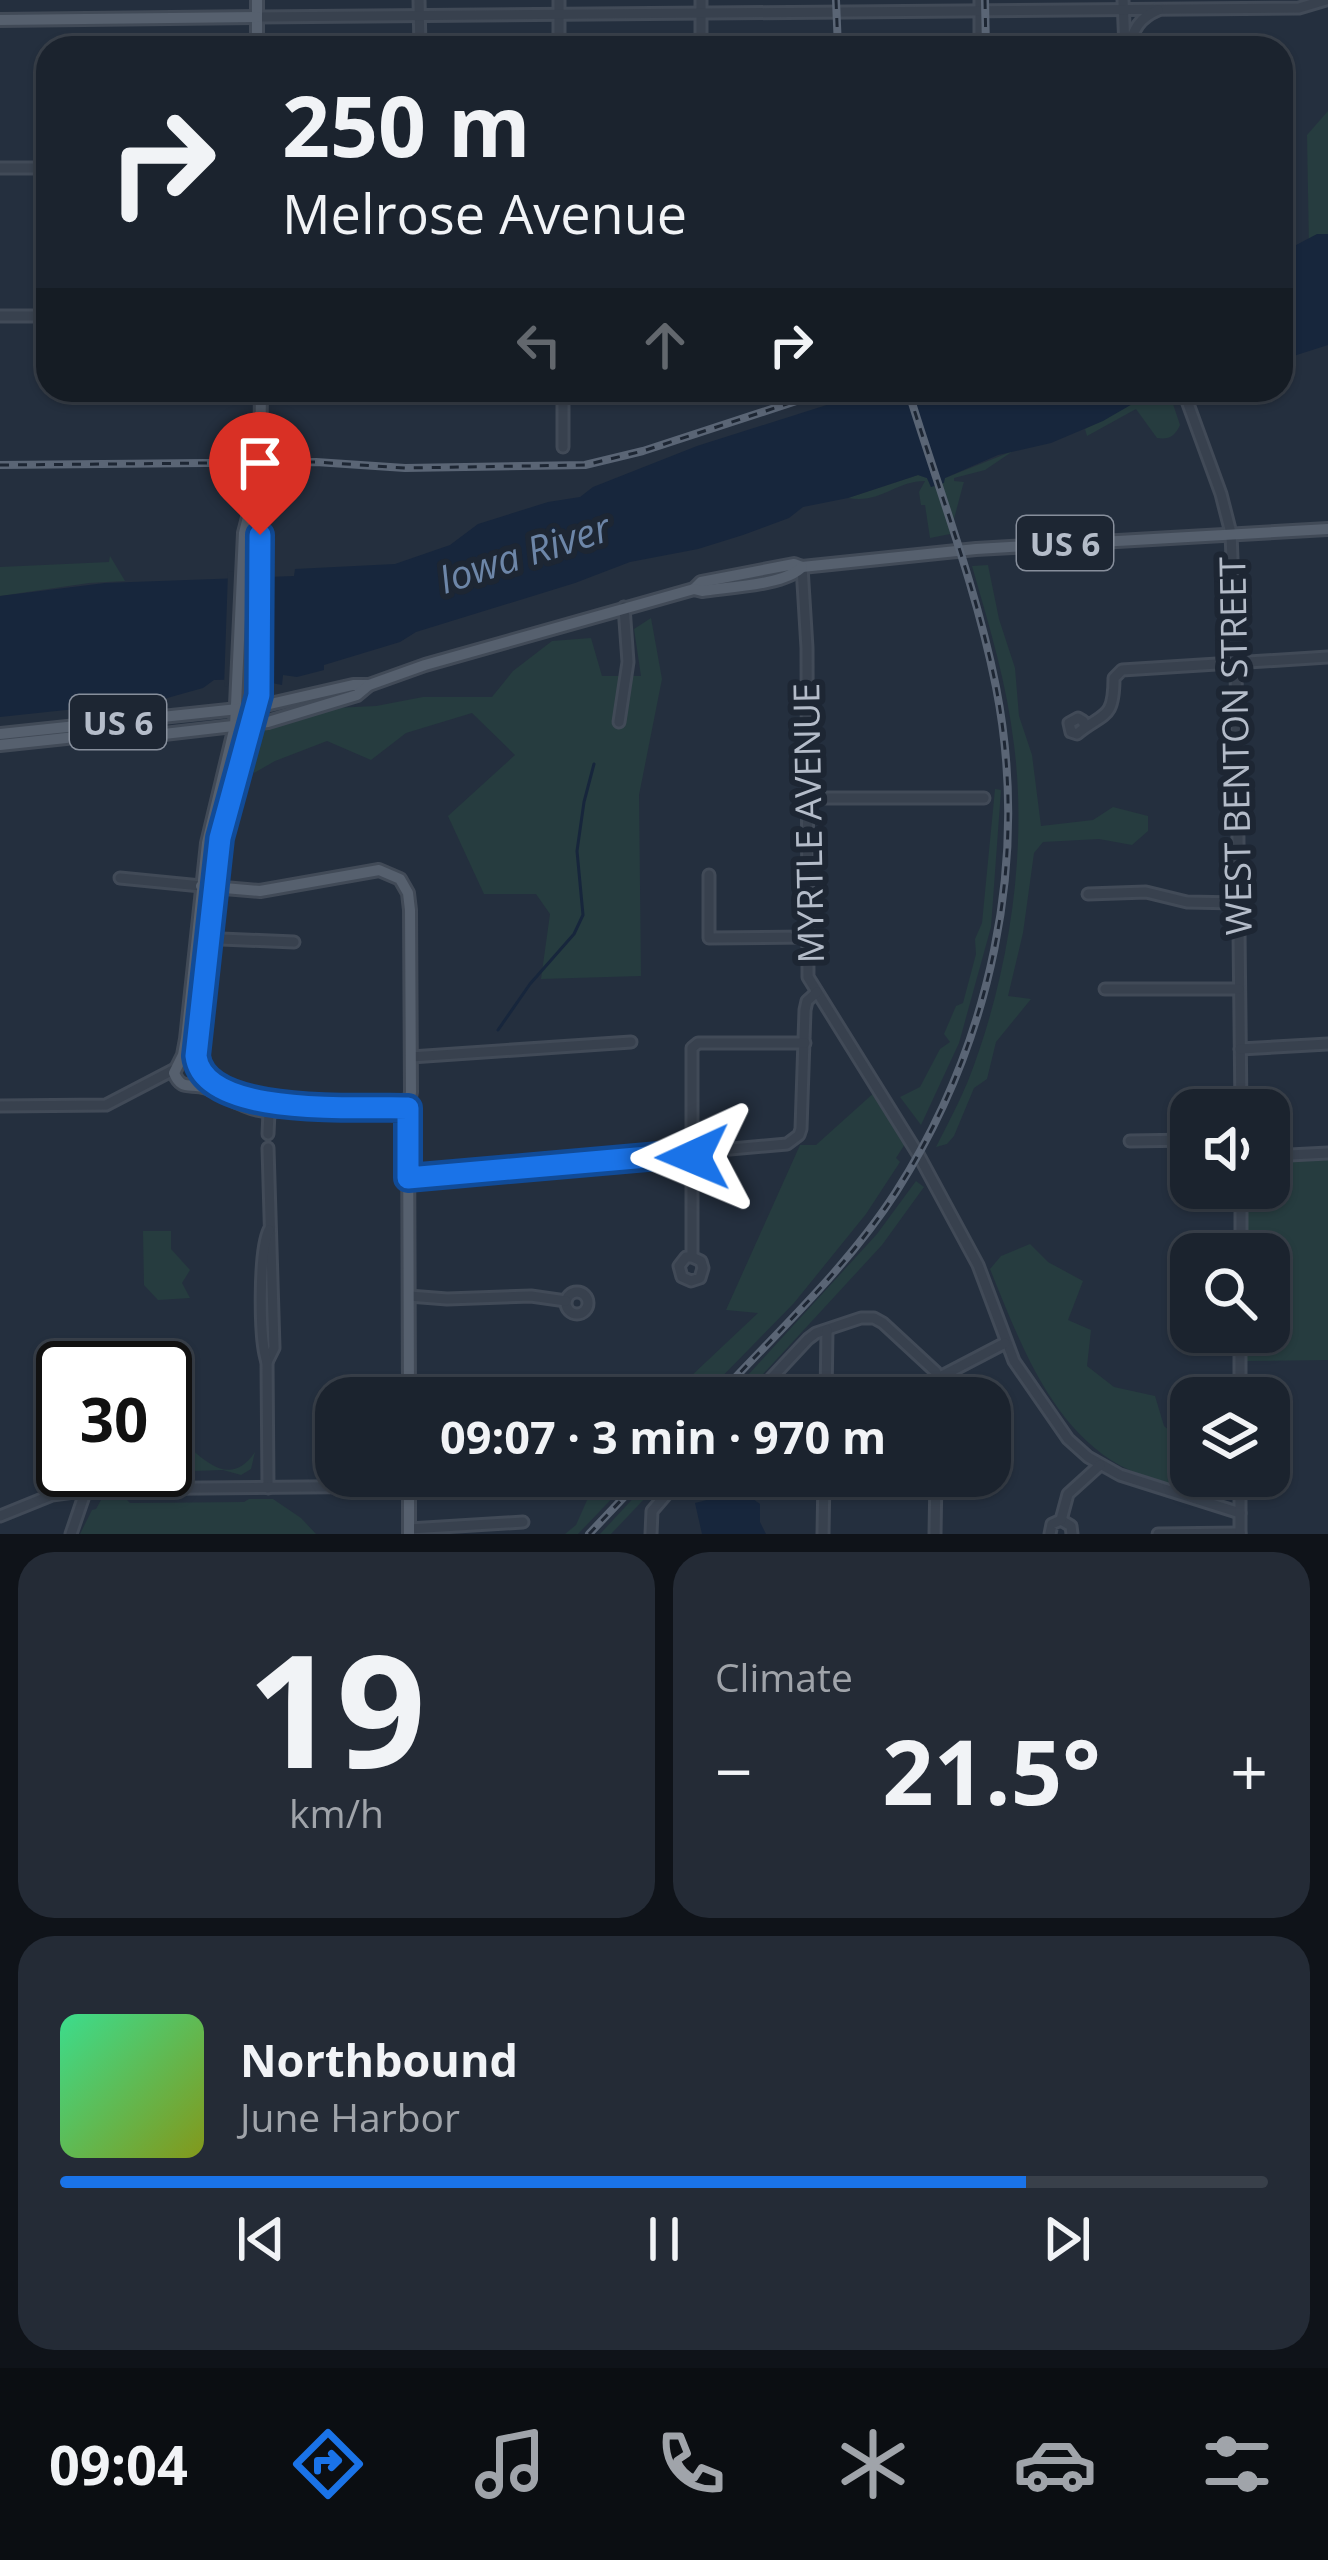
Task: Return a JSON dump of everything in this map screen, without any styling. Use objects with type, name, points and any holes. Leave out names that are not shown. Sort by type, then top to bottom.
[{"type":"main road","points":[[257,0],[257,36]]},
{"type":"main road","points":[[0,20],[257,17]]},
{"type":"main road","points":[[208,887],[259,687],[258,567],[264,498],[260,402]]},
{"type":"main road","points":[[181,1075],[199,1078],[207,843],[235,727],[240,567],[247,515],[260,470]]},
{"type":"main road","name":"US 6","points":[[0,734],[236,710],[369,685],[624,608],[694,589],[784,578],[798,574],[802,567],[941,551],[1328,529]]},
{"type":"main road","name":"US 6","points":[[0,745],[251,725],[301,714],[357,695],[369,685]]},
{"type":"main road","points":[[218,848],[224,878],[242,891]]},
{"type":"main road","points":[[208,887],[242,891],[308,885],[379,870],[400,879],[408,893],[409,1377]]},
{"type":"main road","points":[[181,1075],[204,938]]},
{"type":"main road","points":[[181,1075],[190,1060],[232,1092],[292,1107]]},
{"type":"main road","points":[[181,1075],[246,1108],[268,1112],[292,1107],[408,1108]]},
{"type":"main road","points":[[409,1497],[409,1531]]},
{"type":"street","points":[[419,0],[420,36]]},
{"type":"street","points":[[559,0],[559,36]]},
{"type":"street","points":[[701,0],[701,36]]},
{"type":"street","points":[[257,17],[701,13],[807,6],[1300,8],[1326,0]]},
{"type":"street","points":[[980,5],[980,36]]},
{"type":"street","points":[[1123,5],[1126,36]]},
{"type":"street","points":[[1131,36],[1140,20],[1164,9]]},
{"type":"street","points":[[0,168],[36,168]]},
{"type":"street","points":[[0,316],[36,316]]},
{"type":"street","points":[[563,402],[563,447]]},
{"type":"street","name":"WEST BENTON STREET","points":[[1187,402],[1231,533],[1241,1089]]},
{"type":"street","name":"MYRTLE AVENUE","points":[[693,1153],[792,1141],[799,1135],[802,1120],[806,1005],[817,992],[808,976],[807,649],[802,567]]},
{"type":"street","points":[[619,722],[628,662],[624,608]]},
{"type":"street","points":[[1085,727],[1100,721],[1111,707],[1117,673],[1128,668],[1328,657]]},
{"type":"street","points":[[808,798],[984,798]]},
{"type":"street","points":[[709,875],[709,938],[807,938]]},
{"type":"street","points":[[120,878],[208,887]]},
{"type":"street","points":[[1088,894],[1146,892],[1187,902],[1238,903]]},
{"type":"street","points":[[204,938],[294,942]]},
{"type":"street","points":[[1105,989],[1239,989]]},
{"type":"street","points":[[817,992],[918,1154],[986,1282],[1005,1343],[1068,1439],[1100,1465],[1129,1478],[1240,1513]]},
{"type":"street","points":[[411,1058],[631,1042]]},
{"type":"street","points":[[692,1256],[694,1045],[805,1043]]},
{"type":"street","points":[[1240,1049],[1328,1044]]},
{"type":"street","points":[[0,1106],[106,1105],[151,1083],[181,1075]]},
{"type":"street","points":[[268,1112],[268,1134]]},
{"type":"street","points":[[1130,1141],[1170,1140]]},
{"type":"street","points":[[268,1148],[269,1229],[263,1241],[262,1308],[268,1488]]},
{"type":"street","points":[[408,1178],[693,1153]]},
{"type":"street","points":[[1290,1155],[1328,1153]]},
{"type":"street","points":[[409,1296],[447,1300],[522,1295],[566,1301]]},
{"type":"street","points":[[773,1377],[808,1339],[861,1318],[874,1318],[938,1377]]},
{"type":"street","points":[[826,1377],[827,1330]]},
{"type":"street","points":[[940,1377],[1005,1343]]},
{"type":"street","points":[[1061,1520],[1068,1494],[1100,1465]]},
{"type":"street","points":[[192,1489],[315,1486]]},
{"type":"street","points":[[0,1516],[51,1497]]},
{"type":"street","points":[[71,1534],[84,1497]]},
{"type":"street","points":[[651,1534],[651,1518],[662,1497]]},
{"type":"street","points":[[823,1534],[824,1497]]},
{"type":"street","points":[[935,1534],[936,1497]]},
{"type":"street","points":[[1158,1534],[1240,1534],[1240,1497]]},
{"type":"street","points":[[1050,1534],[1052,1524],[1061,1520]]},
{"type":"street","points":[[1061,1520],[1071,1526],[1072,1534]]},
{"type":"street","points":[[409,1531],[523,1522]]},
{"type":"green space","points":[[1328,111],[1328,247],[1309,248],[1307,135]]},
{"type":"green space","points":[[1172,402],[1180,425],[1176,432],[1157,438],[1136,409],[1087,436],[1085,429],[1134,403]]},
{"type":"green space","points":[[1013,451],[985,470],[954,478],[964,482],[950,534],[930,538],[919,492],[925,481],[870,498],[848,498],[918,475],[927,478],[931,487]]},
{"type":"green space","points":[[110,556],[125,581],[0,596],[0,567],[109,562]]},
{"type":"green space","points":[[988,565],[1015,668],[1019,716],[1032,755],[1041,826],[1093,820],[1113,807],[1148,816],[1148,831],[1132,845],[1099,839],[1043,842],[1034,853],[1008,996],[1031,999],[996,1042],[987,1079],[974,1088],[954,1136],[936,1147],[968,1081],[994,1001],[1016,872],[1018,787],[1011,722],[972,566]]},
{"type":"green space","points":[[651,618],[662,679],[639,795],[641,976],[541,979],[550,914],[536,894],[484,894],[448,816],[515,755],[472,713],[406,733],[371,760],[327,741],[254,773],[249,762],[261,731],[333,708],[423,697],[492,697],[513,671],[552,641],[591,638],[602,676],[641,676],[634,629]]},
{"type":"green space","points":[[995,789],[1001,790],[991,927],[959,1043],[921,1125],[900,1097],[920,1087],[940,1049],[950,1042],[944,1034],[956,1006],[963,1003],[982,923]]},
{"type":"green space","points":[[876,1091],[905,1144],[896,1158],[900,1162],[866,1214],[794,1303],[722,1377],[690,1377],[758,1313],[726,1310],[800,1145],[816,1145]]},
{"type":"green space","points":[[1328,1153],[1328,1360],[1245,1361],[1245,1353],[1290,1353],[1290,1233],[1245,1233],[1246,1209],[1290,1209],[1290,1155]]},
{"type":"green space","points":[[916,1181],[924,1187],[882,1245],[760,1377],[746,1377],[877,1234]]},
{"type":"green space","points":[[143,1231],[171,1231],[171,1249],[190,1270],[182,1283],[190,1298],[158,1300],[144,1285]]},
{"type":"green space","points":[[1030,1244],[1048,1262],[1083,1281],[1068,1320],[1091,1330],[1087,1366],[1114,1387],[1155,1396],[1170,1431],[1170,1483],[1121,1466],[1096,1449],[1056,1405],[1025,1352],[990,1269],[1001,1256]]},
{"type":"green space","points":[[192,1450],[207,1462],[231,1470],[255,1452],[251,1469],[241,1475],[194,1471]]},
{"type":"green space","points":[[613,1497],[578,1534],[565,1534],[576,1525],[588,1498]]},
{"type":"green space","points":[[634,1497],[646,1497],[611,1534],[600,1534]]},
{"type":"green space","points":[[273,1499],[316,1534],[80,1534],[101,1500]]},
{"type":"water","points":[[1317,234],[1328,234],[1328,345],[1293,356],[1293,247]]},
{"type":"water","name":"Iowa River","points":[[836,402],[1137,402],[1051,443],[998,455],[945,478],[944,483],[931,487],[927,478],[918,475],[803,507],[789,518],[743,535],[630,562],[416,632],[400,642],[324,665],[324,670],[297,677],[283,675],[282,685],[252,679],[214,680],[203,688],[160,700],[0,717],[0,596],[105,583],[294,576],[295,569],[395,564],[450,545],[478,524],[580,497],[593,487],[697,446]]},
{"type":"water","points":[[750,1497],[760,1504],[766,1534],[702,1534],[695,1503]]},
{"type":"pier","points":[[268,571],[271,686],[252,686],[251,578],[247,686],[224,687],[228,572]]},
{"type":"waterway","points":[[498,1030],[574,934],[583,915],[577,851],[594,764]]},
{"type":"railway","points":[[836,0],[838,36]]},
{"type":"railway","points":[[985,0],[986,36]]},
{"type":"railway","points":[[0,465],[585,465],[793,402]]},
{"type":"railway","points":[[736,1377],[834,1273],[896,1192],[956,1075],[994,949],[1008,818],[996,687],[967,574],[912,402]]},
{"type":"railway","points":[[589,1534],[624,1497]]},
{"type":"route","points":[[260,535],[259,695],[217,854],[196,1064],[213,1082],[252,1099],[292,1107],[408,1108],[408,1178],[693,1153],[693,1157]]}]
